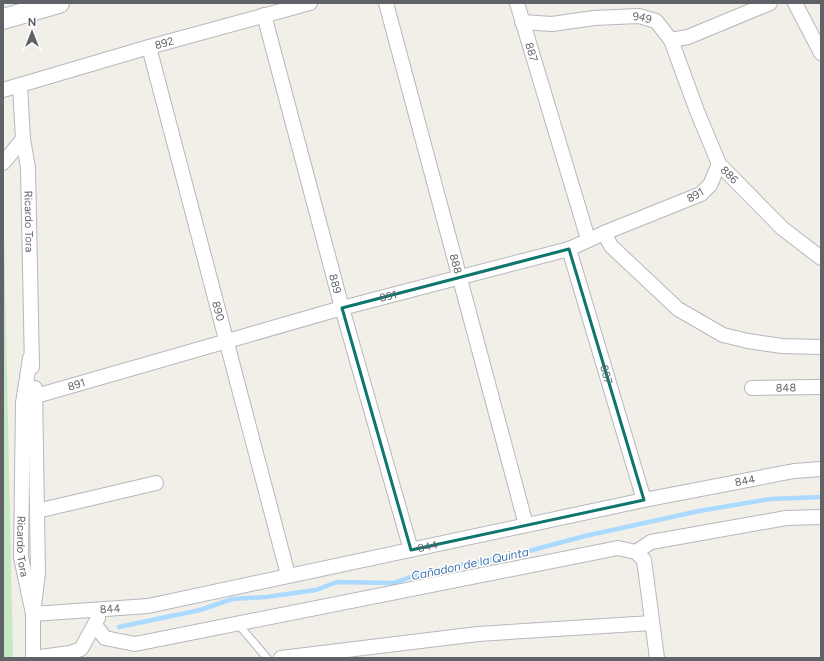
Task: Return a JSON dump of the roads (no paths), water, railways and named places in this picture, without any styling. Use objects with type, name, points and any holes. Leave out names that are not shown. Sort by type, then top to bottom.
[{"type":"main road","points":[[14,12],[59,3]]},
{"type":"street","name":"892","points":[[3,90],[149,47],[310,3]]},
{"type":"street","name":"888","points":[[386,3],[526,525]]},
{"type":"street","name":"887","points":[[517,3],[588,240]]},
{"type":"street","points":[[671,40],[688,38],[770,3]]},
{"type":"street","points":[[795,3],[821,53]]},
{"type":"street","name":"889","points":[[264,15],[342,308],[411,550]]},
{"type":"street","name":"949","points":[[522,22],[552,24],[594,18],[639,16],[656,21],[671,40]]},
{"type":"street","name":"886","points":[[671,40],[697,111],[719,164],[782,228],[821,258]]},
{"type":"street","name":"890","points":[[149,47],[288,575]]},
{"type":"street","name":"Ricardo Tora","points":[[20,86],[23,139],[28,168],[30,358],[36,396],[38,573],[33,614],[33,658]]},
{"type":"street","points":[[3,163],[23,139]]},
{"type":"street","name":"891","points":[[36,396],[342,308],[569,249],[604,232],[702,194],[710,185],[719,164]]},
{"type":"street","points":[[604,232],[611,246],[678,309],[723,335],[748,341],[782,346],[821,347]]},
{"type":"street","name":"887","points":[[569,249],[644,500]]},
{"type":"street","name":"Ricardo Tora","points":[[30,358],[23,403],[21,557],[33,614]]},
{"type":"street","name":"848","points":[[752,388],[821,387]]},
{"type":"street","name":"844","points":[[33,614],[148,606],[644,500],[794,470],[821,469]]},
{"type":"street","points":[[37,511],[156,483]]},
{"type":"street","points":[[636,552],[651,542],[786,518],[821,517]]},
{"type":"street","points":[[95,625],[105,638],[135,644],[618,548],[636,552],[644,560],[657,658]]},
{"type":"street","points":[[33,658],[70,653],[81,649],[102,610]]},
{"type":"street","points":[[281,658],[356,653],[478,634],[652,623]]},
{"type":"lane","points":[[238,624],[267,658]]},
{"type":"waterway","name":"Cañadon de la Quinta","points":[[119,627],[200,610],[232,599],[266,597],[316,590],[337,582],[394,583],[421,573],[514,555],[585,536],[699,511],[770,499],[821,497]]}]
